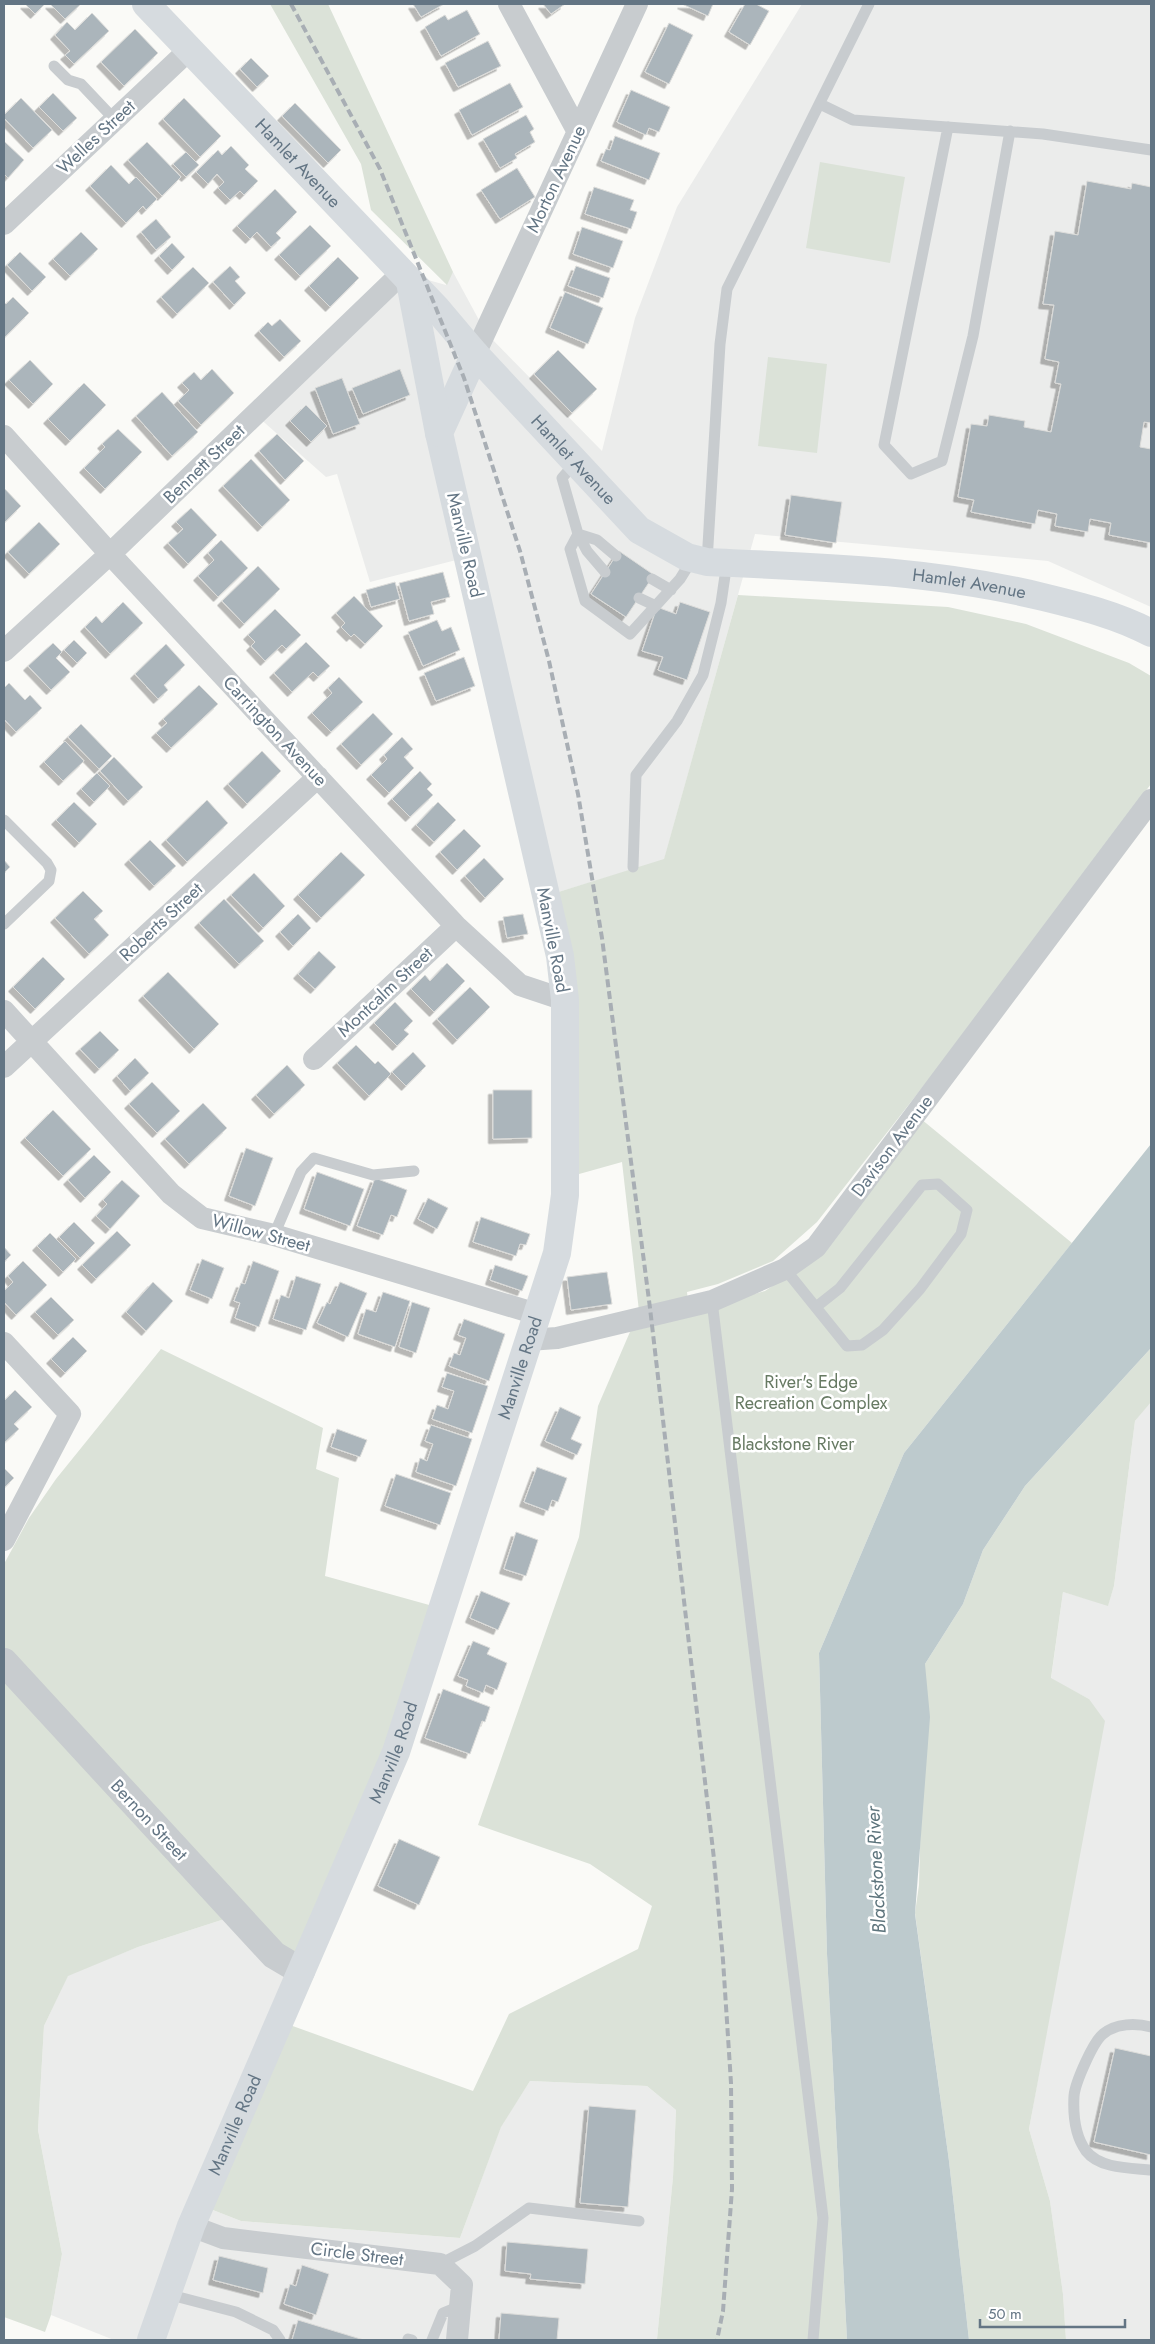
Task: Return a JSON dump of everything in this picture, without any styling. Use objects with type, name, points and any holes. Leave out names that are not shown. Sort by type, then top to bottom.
[{"type":"main road","name":"Hamlet Avenue","points":[[146,4],[405,278],[437,309],[475,354],[639,530],[709,561],[932,576],[963,580],[1092,609],[1151,633]]},
{"type":"main road","name":"Manville Road","points":[[151,2340],[191,2226],[396,1752],[557,1253],[565,1195],[565,1000],[560,956],[405,278]]},
{"type":"main road","points":[[439,433],[475,354]]},
{"type":"street","points":[[509,4],[578,132]]},
{"type":"street","name":"Morton Avenue","points":[[475,354],[637,4]]},
{"type":"street","name":"Welles Street","points":[[4,224],[189,50]]},
{"type":"street","name":"Bennett Street","points":[[4,651],[405,278]]},
{"type":"street","name":"Carrington Avenue","points":[[4,436],[110,554],[456,926],[520,985],[565,1000]]},
{"type":"street","name":"Roberts Street","points":[[4,1067],[318,777]]},
{"type":"street","name":"Davison Avenue","points":[[528,1340],[557,1338],[712,1302],[785,1269],[816,1247],[1151,800]]},
{"type":"street","name":"Montcalm Street","points":[[314,1059],[456,926]]},
{"type":"street","name":"Willow Street","points":[[4,1012],[171,1194],[202,1218],[274,1235],[537,1314]]},
{"type":"street","points":[[4,1343],[70,1414],[4,1540]]},
{"type":"street","name":"Bernon Street","points":[[4,1662],[274,1956],[301,1971]]},
{"type":"street","name":"Circle Street","points":[[191,2226],[223,2238],[440,2264]]},
{"type":"street","points":[[440,2264],[462,2285],[457,2340]]},
{"type":"lane","points":[[633,867],[636,775],[678,720],[702,674],[721,603],[709,561],[720,344],[727,289],[869,4]]},
{"type":"lane","points":[[54,66],[68,80],[81,84],[115,120]]},
{"type":"lane","points":[[820,104],[853,120],[1043,134],[1151,150]]},
{"type":"lane","points":[[948,127],[884,445],[911,474],[942,461],[973,336],[1010,131]]},
{"type":"lane","points":[[576,462],[562,478],[578,534],[587,551],[605,572]]},
{"type":"lane","points":[[578,534],[570,550],[585,601],[630,634],[670,590],[709,561]]},
{"type":"lane","points":[[578,534],[597,540],[616,556]]},
{"type":"lane","points":[[652,579],[670,590]]},
{"type":"lane","points":[[639,598],[656,606]]},
{"type":"lane","points":[[4,820],[47,863],[51,870],[49,882],[4,924]]},
{"type":"lane","points":[[274,1235],[301,1172],[314,1158],[373,1176],[414,1171]]},
{"type":"lane","points":[[785,1269],[816,1308],[847,1346],[862,1345],[883,1330],[920,1289],[961,1234],[967,1210],[938,1184],[922,1185],[840,1288],[816,1308]]},
{"type":"lane","points":[[712,1302],[823,2218],[813,2340]]},
{"type":"lane","points":[[1151,2027],[1118,2026],[1103,2034],[1091,2051],[1074,2094],[1076,2129],[1087,2152],[1106,2164],[1151,2170]]},
{"type":"lane","points":[[440,2264],[475,2246],[529,2208],[639,2222]]},
{"type":"lane","points":[[167,2294],[236,2312],[273,2330],[280,2340]]},
{"type":"lane","points":[[432,2340],[443,2313],[460,2306]]},
{"type":"shaded area","points":[[802,4],[1151,4],[1151,607],[1048,561],[755,534],[664,860],[552,894],[472,556],[370,582],[337,474],[326,477],[257,416],[410,275],[446,285],[453,272],[486,333],[602,451],[635,318],[677,207]]},
{"type":"shaded area","points":[[1151,1401],[1151,2340],[1066,2340],[1063,2294],[1050,2201],[1029,2129],[1053,1996],[1089,1699],[1051,1679],[1063,1592],[1108,1605],[1114,1586],[1135,1421]]},
{"type":"shaded area","points":[[240,1914],[299,1966],[200,2205],[241,2221],[460,2238],[501,2126],[530,2081],[647,2086],[676,2110],[673,2177],[657,2339],[114,2340],[51,2315],[62,2254],[38,2130],[44,2026],[68,1975],[138,1947]]},
{"type":"green space","points":[[270,4],[328,4],[453,272],[447,285],[371,210],[361,164]]},
{"type":"green space","points":[[820,162],[905,177],[890,263],[806,248]]},
{"type":"green space","points":[[768,357],[827,364],[817,453],[758,446]]},
{"type":"green space","points":[[738,595],[948,607],[1026,624],[1129,663],[1151,676],[1151,784],[939,1066],[817,1222],[773,1261],[718,1284],[687,1292],[689,1312],[765,1291],[826,1250],[921,1119],[1072,1243],[904,1453],[819,1653],[827,1954],[847,2340],[656,2340],[673,2177],[676,2110],[647,2086],[530,2081],[501,2127],[460,2238],[241,2221],[200,2205],[276,2020],[473,2091],[509,2014],[638,1949],[652,1906],[590,1864],[478,1825],[579,1537],[598,1406],[639,1311],[622,1162],[572,1176],[552,894],[664,859]]},
{"type":"green space","points":[[1151,1348],[1151,1402],[1135,1421],[1114,1586],[1108,1606],[1063,1592],[1051,1678],[1089,1699],[1105,1721],[1029,2129],[1050,2201],[1063,2294],[1066,2340],[969,2340],[949,2161],[915,1913],[919,1885],[925,1664],[963,1604],[983,1550],[1025,1486]]},
{"type":"green space","points":[[161,1349],[323,1428],[316,1469],[339,1478],[325,1576],[440,1608],[299,1966],[240,1914],[138,1947],[68,1976],[44,2026],[38,2130],[62,2254],[51,2315],[45,2332],[4,2317],[4,1564],[29,1518],[56,1479]]},
{"type":"water","name":"Blackstone River","points":[[1151,1144],[1151,1348],[1025,1486],[983,1550],[963,1604],[925,1664],[930,1717],[915,1914],[949,2161],[969,2340],[847,2340],[827,1954],[819,1653],[904,1453]]},
{"type":"building","points":[[25,4],[45,4],[35,14]]},
{"type":"building","points":[[50,4],[81,4],[65,19]]},
{"type":"building","points":[[413,4],[444,4],[421,17]]},
{"type":"building","points":[[543,4],[565,4],[551,14]]},
{"type":"building","points":[[682,4],[713,4],[708,16]]},
{"type":"building","points":[[745,4],[756,4],[769,11],[750,45],[729,32]]},
{"type":"building","points":[[467,10],[480,34],[441,56],[425,27],[445,15],[448,20]]},
{"type":"building","points":[[92,13],[109,31],[74,64],[65,55],[70,51],[55,35],[67,22],[75,30]]},
{"type":"building","points":[[669,23],[693,35],[669,84],[645,72]]},
{"type":"building","points":[[135,29],[158,53],[124,86],[101,62]]},
{"type":"building","points":[[488,41],[501,66],[458,87],[445,63]]},
{"type":"building","points":[[251,58],[269,76],[257,87],[240,69]]},
{"type":"building","points":[[510,83],[523,107],[472,135],[459,110]]},
{"type":"building","points":[[631,90],[670,107],[659,132],[649,128],[646,135],[617,122]]},
{"type":"building","points":[[53,93],[77,118],[63,131],[39,107]]},
{"type":"building","points":[[21,98],[52,130],[33,148],[4,118],[4,115]]},
{"type":"building","points":[[184,98],[221,136],[200,157],[163,119]]},
{"type":"building","points":[[295,103],[341,150],[328,163],[282,116]]},
{"type":"building","points":[[526,115],[534,129],[530,132],[535,142],[515,154],[517,158],[500,168],[483,139]]},
{"type":"building","points":[[615,136],[660,153],[649,180],[601,161],[606,149],[610,150]]},
{"type":"building","points":[[4,141],[24,160],[8,178],[4,174]]},
{"type":"building","points":[[147,142],[181,177],[162,196],[128,160]]},
{"type":"building","points":[[231,146],[249,165],[245,169],[258,181],[244,195],[240,191],[230,200],[218,188],[224,182],[217,174],[208,184],[196,172],[218,150],[222,155]]},
{"type":"building","points":[[186,152],[199,165],[186,177],[173,164]]},
{"type":"building","points":[[111,165],[129,184],[136,177],[157,199],[146,210],[143,206],[126,223],[90,186]]},
{"type":"building","points":[[517,168],[535,197],[500,219],[481,190]]},
{"type":"building","points":[[1087,181],[1131,189],[1132,183],[1151,187],[1151,423],[1144,422],[1140,447],[1151,449],[1151,543],[1109,535],[1111,523],[1090,519],[1088,532],[1055,526],[1057,514],[1038,510],[1035,524],[971,512],[974,500],[958,497],[971,424],[987,426],[989,415],[1025,421],[1024,427],[1051,432],[1061,384],[1055,383],[1059,362],[1045,359],[1054,305],[1043,304],[1055,231],[1078,235]]},
{"type":"building","points":[[594,187],[634,200],[630,210],[637,212],[631,229],[585,214]]},
{"type":"building","points":[[275,189],[297,212],[276,233],[281,238],[271,247],[257,232],[250,239],[237,226]]},
{"type":"building","points":[[156,219],[171,237],[156,250],[141,232]]},
{"type":"building","points":[[310,225],[331,246],[300,276],[279,255]]},
{"type":"building","points":[[582,227],[623,241],[613,268],[573,254]]},
{"type":"building","points":[[81,232],[98,249],[70,276],[53,259]]},
{"type":"building","points":[[172,243],[185,257],[172,270],[159,256]]},
{"type":"building","points":[[20,252],[46,277],[32,291],[7,265]]},
{"type":"building","points":[[338,257],[359,278],[330,307],[309,286]]},
{"type":"building","points":[[230,266],[240,277],[235,281],[246,293],[234,305],[213,282]]},
{"type":"building","points":[[576,266],[610,278],[603,298],[568,286]]},
{"type":"building","points":[[193,267],[209,283],[177,314],[161,297]]},
{"type":"building","points":[[565,292],[603,308],[588,344],[550,328]]},
{"type":"building","points":[[13,297],[29,313],[4,338],[4,302],[6,304]]},
{"type":"building","points":[[280,319],[301,341],[284,357],[259,331],[268,322],[272,326]]},
{"type":"building","points":[[558,350],[597,389],[572,413],[534,374]]},
{"type":"building","points":[[30,360],[53,384],[33,404],[9,380]]},
{"type":"building","points":[[212,369],[234,393],[201,425],[178,401],[189,390],[182,383],[194,372],[201,380]]},
{"type":"building","points":[[400,369],[410,395],[363,414],[352,388]]},
{"type":"building","points":[[342,378],[360,424],[333,434],[315,388]]},
{"type":"building","points":[[84,383],[106,405],[70,441],[48,419]]},
{"type":"building","points":[[162,392],[198,432],[172,456],[136,416]]},
{"type":"building","points":[[306,405],[327,426],[311,442],[290,421]]},
{"type":"building","points":[[118,429],[142,452],[105,489],[84,468],[105,447],[102,444]]},
{"type":"building","points":[[277,434],[304,461],[285,480],[259,451]]},
{"type":"building","points":[[251,459],[290,500],[262,527],[223,486]]},
{"type":"building","points":[[4,488],[21,506],[4,523]]},
{"type":"building","points":[[791,495],[842,502],[836,543],[785,535]]},
{"type":"building","points":[[191,508],[217,535],[188,564],[168,543],[183,529],[176,522]]},
{"type":"building","points":[[39,522],[60,544],[29,574],[8,552]]},
{"type":"building","points":[[221,540],[248,568],[218,597],[198,576],[214,560],[208,553]]},
{"type":"building","points":[[619,551],[654,575],[626,617],[591,594]]},
{"type":"building","points":[[258,566],[280,589],[244,624],[222,601]]},
{"type":"building","points":[[443,572],[450,597],[431,602],[434,614],[409,621],[399,583]]},
{"type":"building","points":[[395,582],[400,599],[371,607],[366,590]]},
{"type":"building","points":[[354,596],[383,626],[365,644],[354,634],[351,637],[341,627],[345,623],[336,613]]},
{"type":"building","points":[[123,602],[143,623],[110,654],[85,627],[96,616],[102,623]]},
{"type":"building","points":[[680,602],[710,612],[687,680],[658,670],[663,657],[642,651],[657,607],[676,614]]},
{"type":"building","points":[[275,609],[301,635],[286,649],[282,645],[265,661],[251,646],[255,642],[248,635]]},
{"type":"building","points":[[437,620],[442,631],[451,627],[460,650],[423,666],[408,632]]},
{"type":"building","points":[[74,640],[87,653],[77,663],[64,650]]},
{"type":"building","points":[[306,642],[330,666],[318,677],[313,672],[292,692],[274,673]]},
{"type":"building","points":[[53,643],[62,652],[56,658],[70,672],[51,690],[28,666]]},
{"type":"building","points":[[166,644],[185,665],[164,685],[168,690],[158,699],[135,674]]},
{"type":"building","points":[[464,657],[475,686],[436,701],[424,673]]},
{"type":"building","points":[[339,677],[363,702],[331,732],[312,713],[332,693],[328,688]]},
{"type":"building","points":[[9,683],[25,700],[30,695],[42,708],[16,732],[4,719],[4,688]]},
{"type":"building","points":[[199,685],[218,704],[171,748],[156,733],[167,723],[163,719]]},
{"type":"building","points":[[373,713],[393,734],[361,765],[341,744]]},
{"type":"building","points":[[81,724],[112,756],[99,769],[68,737]]},
{"type":"building","points":[[402,737],[413,749],[404,757],[414,768],[389,793],[371,775],[387,759],[384,755]]},
{"type":"building","points":[[65,741],[84,761],[63,781],[44,762]]},
{"type":"building","points":[[262,751],[281,771],[247,804],[228,784]]},
{"type":"building","points":[[114,757],[143,787],[128,801],[100,771]]},
{"type":"building","points":[[420,771],[432,784],[427,789],[433,795],[410,817],[392,799]]},
{"type":"building","points":[[97,773],[110,786],[94,802],[81,789]]},
{"type":"building","points":[[207,800],[228,823],[187,862],[166,840]]},
{"type":"building","points":[[74,802],[97,824],[79,843],[56,820]]},
{"type":"building","points":[[438,802],[456,820],[434,842],[416,825]]},
{"type":"building","points":[[464,829],[481,846],[457,870],[440,852]]},
{"type":"building","points":[[150,840],[176,866],[154,886],[129,860]]},
{"type":"building","points":[[341,852],[365,875],[321,918],[298,895]]},
{"type":"building","points":[[484,858],[504,879],[485,898],[465,876]]},
{"type":"building","points":[[4,860],[10,867],[4,873]]},
{"type":"building","points":[[254,873],[285,906],[263,928],[231,895]]},
{"type":"building","points":[[83,891],[103,911],[94,919],[109,935],[89,954],[55,918]]},
{"type":"building","points":[[224,899],[264,941],[239,964],[199,923]]},
{"type":"building","points":[[298,914],[311,928],[293,946],[280,932]]},
{"type":"building","points":[[523,914],[528,934],[507,938],[503,917]]},
{"type":"building","points":[[319,951],[336,967],[315,989],[298,974]]},
{"type":"building","points":[[43,957],[65,979],[35,1009],[13,987]]},
{"type":"building","points":[[447,963],[465,981],[434,1012],[411,989],[425,975],[430,981]]},
{"type":"building","points":[[168,972],[219,1024],[194,1049],[143,996]]},
{"type":"building","points":[[470,987],[490,1007],[457,1040],[437,1019]]},
{"type":"building","points":[[395,1002],[413,1021],[404,1030],[409,1034],[397,1046],[374,1023]]},
{"type":"building","points":[[100,1031],[119,1050],[99,1069],[80,1049]]},
{"type":"building","points":[[356,1045],[375,1064],[378,1061],[391,1074],[369,1096],[337,1063]]},
{"type":"building","points":[[413,1052],[426,1066],[406,1086],[392,1072]]},
{"type":"building","points":[[135,1058],[149,1073],[130,1091],[117,1076]]},
{"type":"building","points":[[287,1065],[305,1085],[274,1114],[256,1095]]},
{"type":"building","points":[[152,1082],[180,1111],[157,1133],[129,1104]]},
{"type":"building","points":[[493,1090],[532,1090],[532,1138],[493,1139]]},
{"type":"building","points":[[203,1103],[227,1128],[189,1164],[165,1139]]},
{"type":"building","points":[[53,1110],[91,1149],[63,1176],[25,1138]]},
{"type":"building","points":[[246,1148],[273,1158],[255,1206],[229,1196]]},
{"type":"building","points":[[94,1155],[111,1172],[85,1198],[68,1180]]},
{"type":"building","points":[[317,1172],[364,1189],[350,1226],[304,1209]]},
{"type":"building","points":[[375,1178],[407,1190],[397,1217],[391,1215],[383,1235],[357,1226]]},
{"type":"building","points":[[122,1180],[140,1196],[110,1229],[96,1216],[107,1204],[103,1200]]},
{"type":"building","points":[[428,1198],[448,1208],[437,1229],[418,1219]]},
{"type":"building","points":[[481,1217],[530,1234],[526,1245],[520,1244],[516,1256],[473,1242]]},
{"type":"building","points":[[74,1222],[95,1243],[80,1258],[59,1237]]},
{"type":"building","points":[[117,1231],[131,1245],[96,1279],[82,1265]]},
{"type":"building","points":[[50,1233],[76,1259],[63,1272],[37,1246]]},
{"type":"building","points":[[4,1247],[11,1255],[4,1262]]},
{"type":"building","points":[[202,1259],[224,1268],[212,1299],[190,1290]]},
{"type":"building","points":[[23,1261],[47,1285],[16,1315],[4,1302],[4,1291],[13,1282],[8,1276]]},
{"type":"building","points":[[253,1261],[279,1271],[259,1327],[235,1318],[240,1303],[234,1301],[241,1283],[245,1284]]},
{"type":"building","points":[[495,1265],[528,1276],[522,1291],[490,1280]]},
{"type":"building","points":[[607,1272],[612,1304],[571,1310],[567,1277]]},
{"type":"building","points":[[296,1276],[321,1284],[306,1330],[273,1319],[281,1295],[289,1298]]},
{"type":"building","points":[[153,1282],[173,1301],[146,1331],[126,1312]]},
{"type":"building","points":[[340,1282],[367,1293],[348,1337],[317,1323],[327,1302],[330,1304]]},
{"type":"building","points":[[383,1292],[410,1301],[395,1347],[358,1334],[366,1309],[376,1312]]},
{"type":"building","points":[[51,1297],[74,1320],[58,1335],[35,1312]]},
{"type":"building","points":[[412,1302],[430,1308],[416,1353],[399,1347]]},
{"type":"building","points":[[464,1319],[505,1334],[489,1381],[449,1366],[454,1353],[460,1355],[466,1338],[458,1335]]},
{"type":"building","points":[[73,1337],[87,1351],[65,1373],[51,1359]]},
{"type":"building","points":[[447,1373],[488,1386],[472,1433],[432,1419],[437,1405],[448,1409],[454,1391],[442,1387]]},
{"type":"building","points":[[15,1390],[32,1407],[14,1424],[19,1429],[4,1443],[4,1401]]},
{"type":"building","points":[[560,1407],[581,1417],[571,1439],[582,1444],[577,1455],[545,1441]]},
{"type":"building","points":[[431,1425],[472,1439],[456,1486],[416,1472],[420,1458],[427,1461],[433,1444],[425,1441]]},
{"type":"building","points":[[337,1429],[367,1440],[360,1457],[331,1447]]},
{"type":"building","points":[[537,1467],[567,1478],[558,1502],[552,1500],[548,1511],[524,1502]]},
{"type":"building","points":[[4,1468],[14,1478],[4,1488]]},
{"type":"building","points":[[396,1474],[451,1493],[440,1525],[385,1506]]},
{"type":"building","points":[[516,1532],[538,1540],[526,1576],[504,1569]]},
{"type":"building","points":[[481,1591],[510,1603],[498,1630],[470,1618]]},
{"type":"building","points":[[473,1641],[490,1648],[487,1654],[507,1663],[497,1690],[486,1685],[483,1693],[466,1686],[468,1680],[458,1676]]},
{"type":"building","points":[[443,1689],[490,1707],[485,1722],[482,1721],[470,1754],[425,1738]]},
{"type":"building","points":[[399,1839],[440,1857],[419,1905],[378,1886]]},
{"type":"building","points":[[1115,2048],[1151,2056],[1151,2155],[1094,2142]]},
{"type":"building","points":[[589,2106],[636,2110],[628,2207],[580,2203]]},
{"type":"building","points":[[507,2242],[588,2249],[585,2284],[530,2279],[531,2274],[505,2271]]},
{"type":"building","points":[[219,2256],[268,2268],[263,2293],[213,2280]]},
{"type":"building","points":[[302,2265],[329,2274],[316,2315],[284,2304],[290,2284],[296,2286]]},
{"type":"building","points":[[501,2313],[559,2318],[557,2340],[499,2340]]},
{"type":"building","points":[[298,2320],[364,2340],[292,2340]]},
{"type":"railway","points":[[291,4],[380,169],[464,378],[520,551],[549,661],[578,794],[602,938],[650,1308],[714,1859],[731,2083],[732,2189],[723,2311],[717,2340]]},
{"type":"park label","name":"River's Edge Recreation Complex","points":[[811,1392]]}]
